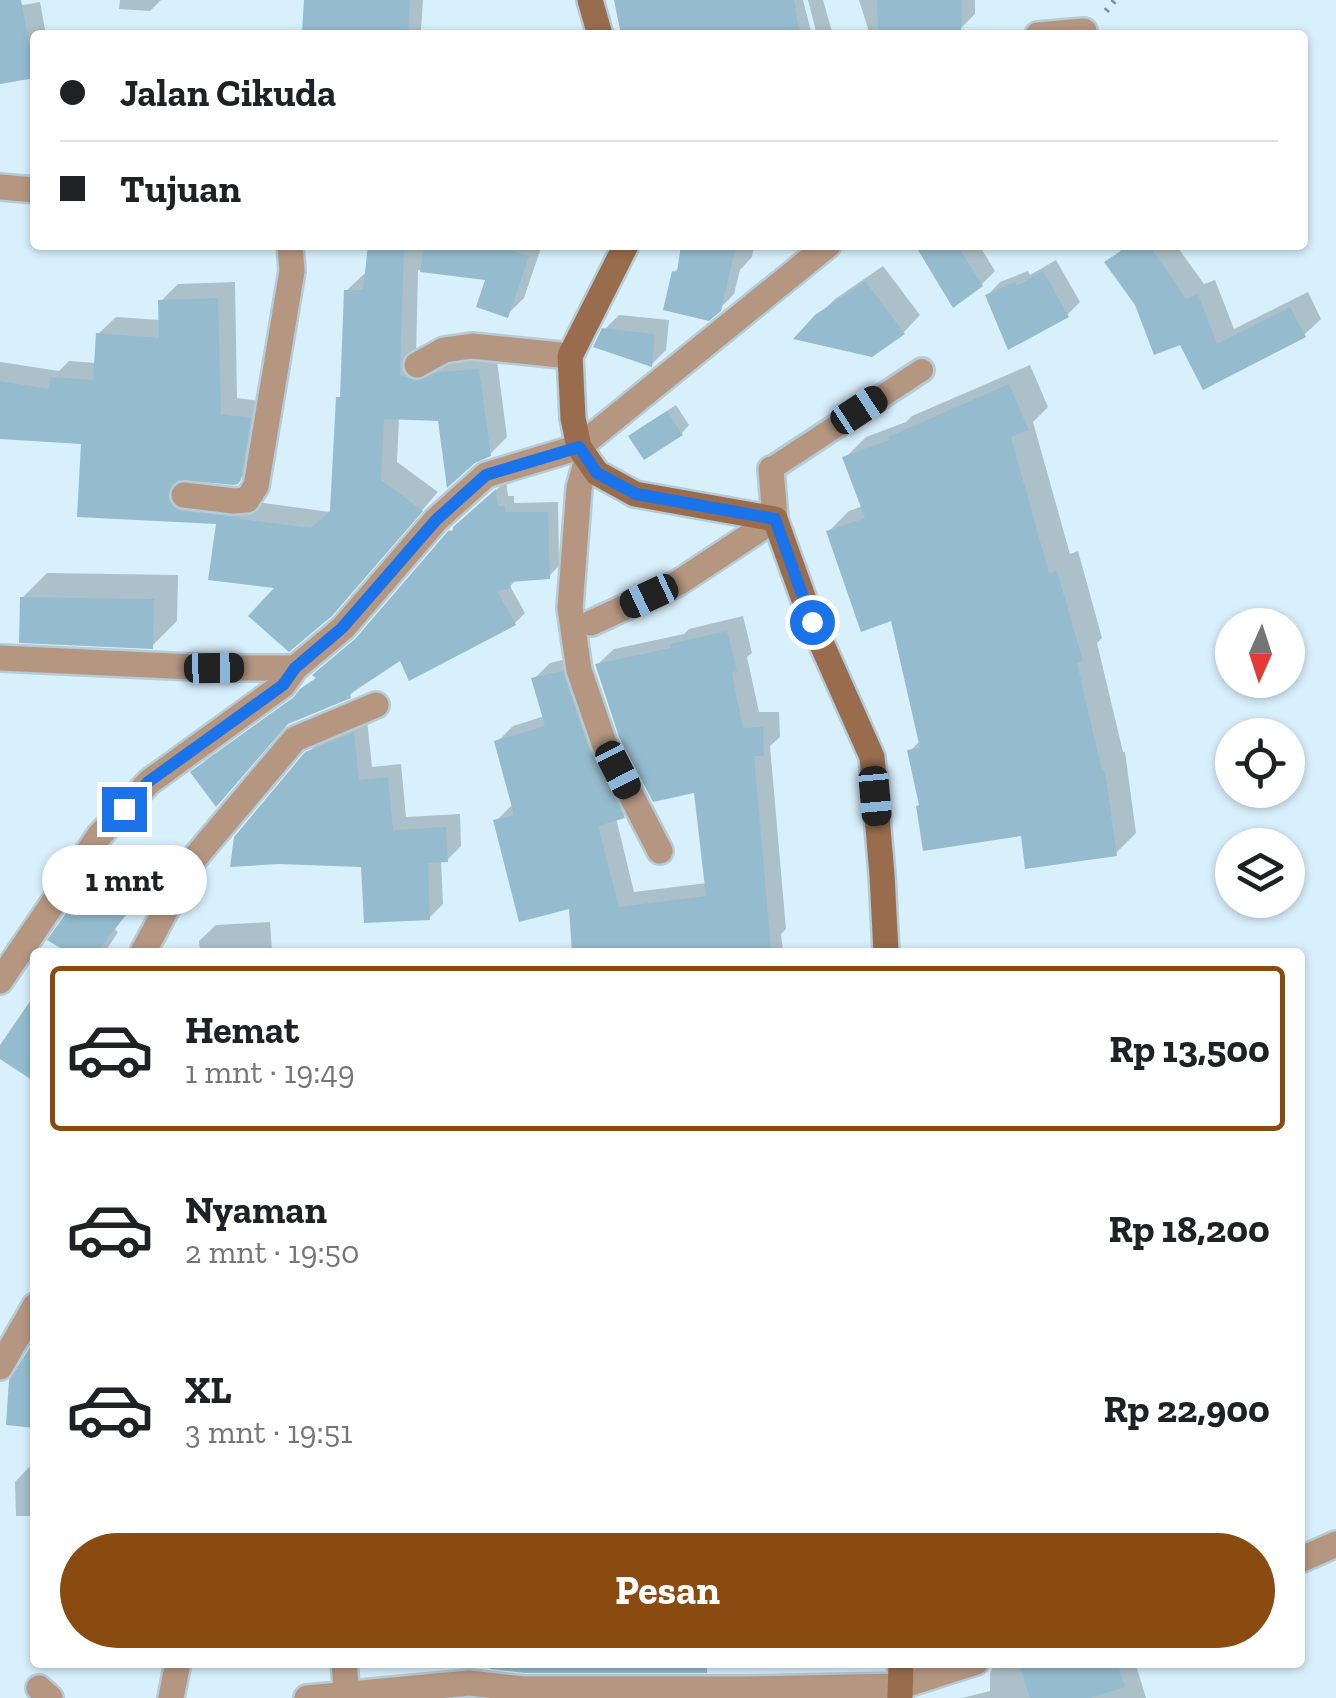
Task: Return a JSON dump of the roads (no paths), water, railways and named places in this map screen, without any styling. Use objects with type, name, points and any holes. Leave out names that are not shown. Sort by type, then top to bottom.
[{"type":"street","points":[[590,0],[599,30]]},
{"type":"street","points":[[0,187],[30,190]]},
{"type":"street","points":[[184,495],[247,500],[256,486],[292,271],[290,250]]},
{"type":"street","points":[[623,250],[570,356],[574,418],[583,453],[597,473],[636,494],[775,519]]},
{"type":"street","points":[[0,981],[99,836],[148,782],[283,685],[295,668],[342,628],[436,520],[486,475],[583,453],[822,250]]},
{"type":"street","points":[[417,365],[444,350],[472,346],[570,356]]},
{"type":"street","points":[[583,453],[570,608],[579,670],[604,743],[660,851]]},
{"type":"street","points":[[770,469],[775,519],[812,622],[872,757],[886,948]]},
{"type":"street","points":[[591,623],[678,584],[775,519]]},
{"type":"street","points":[[0,658],[295,668]]},
{"type":"street","points":[[146,948],[194,860],[295,739],[376,705]]},
{"type":"street","points":[[0,1367],[30,1315]]},
{"type":"street","points":[[1305,1558],[1336,1544]]},
{"type":"street","points":[[170,1698],[177,1668]]},
{"type":"street","points":[[345,1668],[347,1697]]},
{"type":"street","points":[[308,1698],[470,1683],[524,1689],[745,1689],[901,1682],[954,1668]]},
{"type":"lane","points":[[770,469],[922,370]]}]
